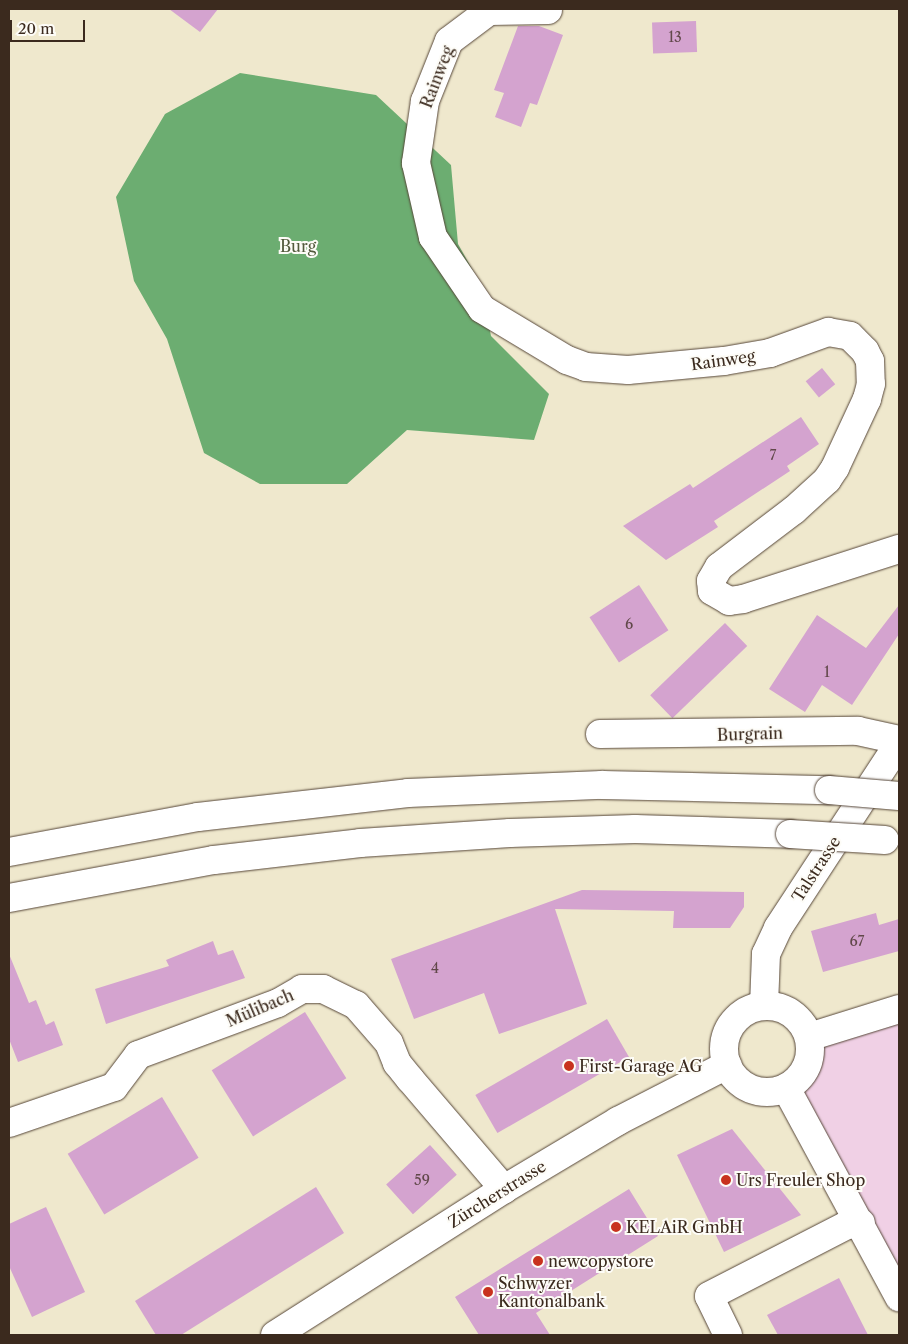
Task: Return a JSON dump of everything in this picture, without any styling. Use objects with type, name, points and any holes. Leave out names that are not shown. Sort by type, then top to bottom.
[{"type":"main road","name":"Rainweg","points":[[548,10],[489,11],[449,42],[425,101],[416,163],[433,237],[482,309],[567,360],[586,368],[628,370],[724,361],[770,353],[828,332],[850,336],[866,351],[870,361],[871,384],[867,399],[835,468],[827,480],[794,510],[719,567],[711,581],[712,591],[729,601],[743,599],[899,549]]},
{"type":"main road","name":"Burgrain","points":[[600,734],[858,731],[899,742]]},
{"type":"main road","name":"Talstrasse","points":[[764,1006],[766,954],[778,928],[899,742]]},
{"type":"main road","points":[[9,852],[198,817],[408,793],[602,785],[829,790],[899,796]]},
{"type":"main road","points":[[9,898],[214,860],[380,841],[510,832],[635,829],[790,834],[892,841]]},
{"type":"main road","name":"Mülibach","points":[[9,1123],[114,1088],[138,1055],[278,1004],[302,989],[323,988],[356,1006],[389,1043],[397,1062],[410,1079],[504,1189]]},
{"type":"main road","points":[[764,1006],[787,1011],[804,1026],[809,1037],[806,1067],[786,1088],[758,1091],[745,1086],[727,1065],[724,1052],[730,1026],[739,1016],[764,1006]]},
{"type":"main road","points":[[809,1037],[899,1009]]},
{"type":"main road","name":"Zürcherstrasse","points":[[275,1335],[504,1189],[618,1121],[727,1065]]},
{"type":"main road","points":[[786,1088],[861,1223],[899,1297]]},
{"type":"main road","points":[[728,1335],[709,1296],[847,1225],[861,1223]]},
{"type":"shaded area","points":[[899,1009],[899,1297],[786,1088],[807,1067],[809,1037]]},
{"type":"green space","name":"Burg","points":[[240,73],[376,95],[451,165],[458,244],[481,285],[491,336],[549,394],[534,440],[407,430],[347,484],[260,484],[204,453],[167,339],[134,281],[116,197],[165,114]]},
{"type":"building","points":[[169,9],[218,9],[200,32]]},
{"type":"building","points":[[696,21],[697,52],[653,54],[652,23]]},
{"type":"building","points":[[518,26],[539,26],[563,35],[537,105],[530,103],[521,127],[495,117],[504,93],[494,90]]},
{"type":"building","points":[[822,368],[835,384],[819,398],[806,381]]},
{"type":"building","points":[[801,417],[819,444],[787,466],[790,471],[714,521],[718,527],[666,560],[623,526],[690,484],[693,488]]},
{"type":"building","points":[[639,585],[668,630],[619,662],[590,617]]},
{"type":"building","points":[[899,605],[899,634],[852,705],[822,685],[805,712],[769,689],[817,615],[866,648]]},
{"type":"building","points":[[725,623],[747,646],[672,718],[650,695]]},
{"type":"building","points":[[582,890],[744,892],[744,907],[730,928],[673,928],[674,911],[555,909],[587,1004],[499,1034],[484,993],[414,1019],[391,959]]},
{"type":"building","points":[[876,913],[879,925],[899,919],[899,951],[823,972],[811,931]]},
{"type":"building","points":[[213,941],[218,955],[233,950],[245,978],[106,1024],[95,989],[169,966],[166,960]]},
{"type":"building","points":[[9,954],[29,1003],[36,1000],[46,1025],[54,1021],[63,1045],[18,1062],[9,1039]]},
{"type":"building","points":[[305,1012],[346,1078],[253,1136],[212,1070]]},
{"type":"building","points":[[607,1019],[629,1057],[497,1133],[475,1095]]},
{"type":"building","points":[[162,1097],[199,1158],[104,1215],[68,1154]]},
{"type":"building","points":[[732,1129],[801,1215],[724,1252],[677,1155]]},
{"type":"building","points":[[430,1145],[457,1175],[413,1214],[386,1184]]},
{"type":"building","points":[[316,1187],[344,1233],[181,1335],[156,1335],[135,1301]]},
{"type":"building","points":[[629,1189],[658,1236],[536,1313],[550,1335],[479,1335],[455,1297]]},
{"type":"building","points":[[46,1207],[85,1292],[32,1317],[9,1266],[9,1224]]},
{"type":"building","points":[[839,1278],[868,1335],[778,1335],[767,1315]]},
{"type":"place","name":"First-Garage AG","points":[[569,1066]]},
{"type":"place","name":"Urs Freuler Shop","points":[[726,1180]]},
{"type":"place","name":"KELAiR GmbH","points":[[616,1227]]},
{"type":"place","name":"newcopystore","points":[[538,1261]]},
{"type":"place","name":"Schwyzer Kantonalbank","points":[[488,1292]]}]
